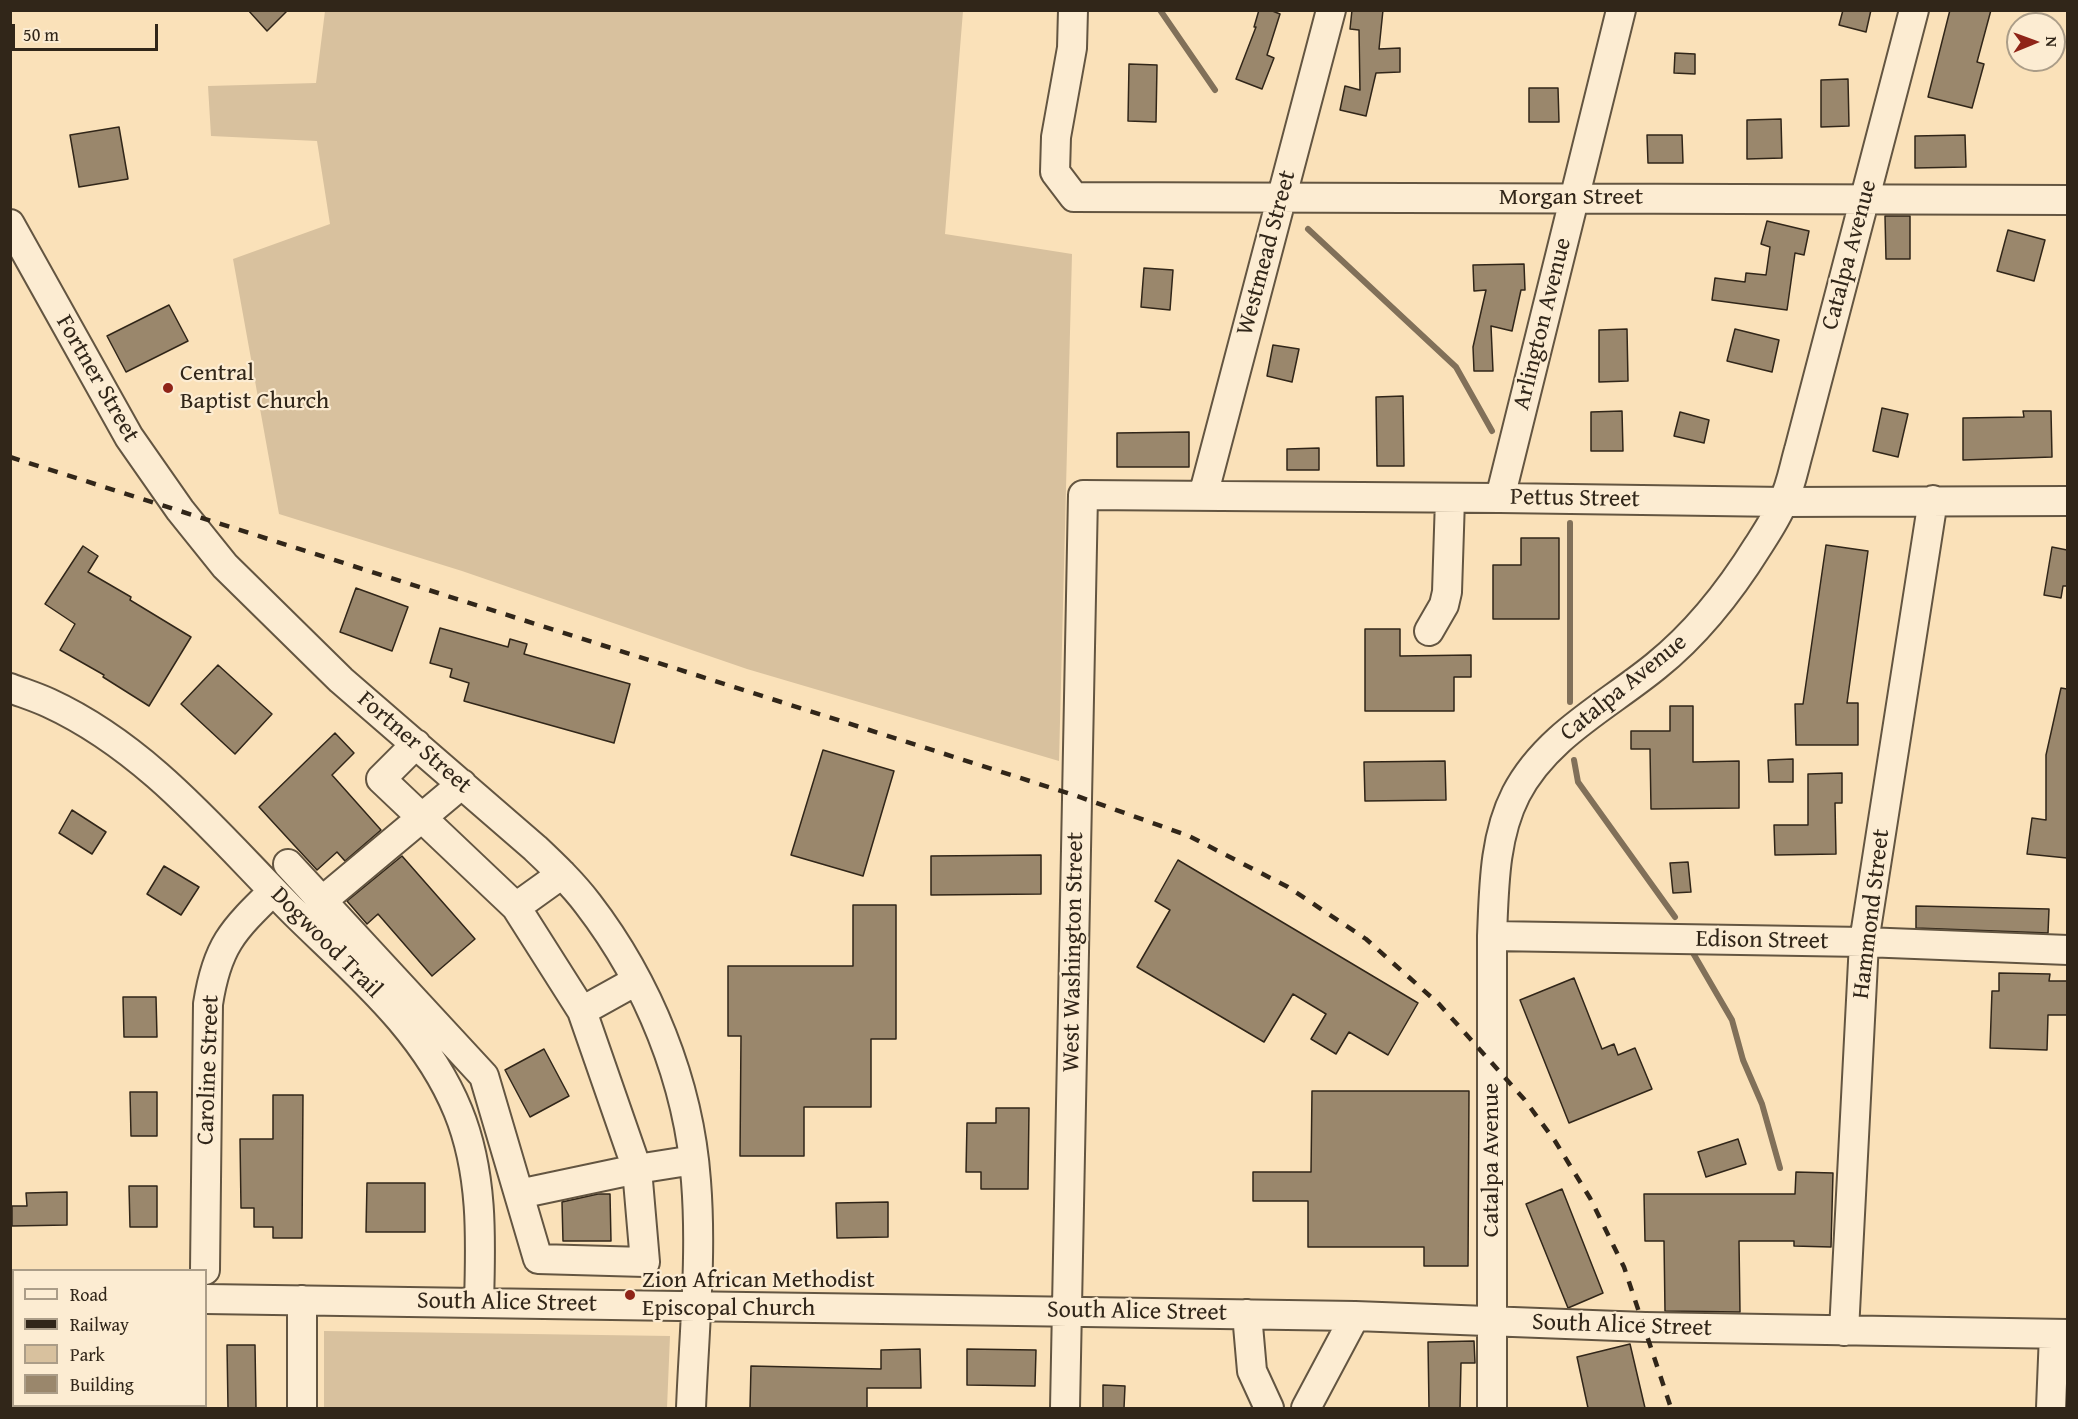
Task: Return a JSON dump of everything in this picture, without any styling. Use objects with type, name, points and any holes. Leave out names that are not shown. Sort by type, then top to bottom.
[{"type":"street","name":"Morgan Street","points":[[1073,10],[1072,48],[1056,137],[1055,172],[1074,197],[2067,200]]},
{"type":"street","name":"Westmead Street","points":[[1203,496],[1331,10]]},
{"type":"street","name":"Arlington Avenue","points":[[1500,498],[1621,10]]},
{"type":"street","name":"Catalpa Avenue","points":[[1492,1408],[1492,936],[1498,850],[1505,819],[1527,775],[1538,760],[1562,737],[1656,666],[1720,602],[1742,571],[1784,502],[1914,10]]},
{"type":"street","name":"Fortner Street","points":[[10,224],[129,437],[195,530],[225,566],[333,672],[562,874],[610,934],[658,1028],[681,1092],[694,1160],[698,1235],[691,1408]]},
{"type":"street","name":"Pettus Street","points":[[1083,495],[1784,502],[2067,501]]},
{"type":"street","name":"West Washington Street","points":[[1065,1408],[1083,495]]},
{"type":"street","points":[[1429,631],[1444,605],[1447,592],[1450,499]]},
{"type":"street","name":"Hammond Street","points":[[1844,1331],[1864,942],[1933,500]]},
{"type":"street","name":"Dogwood Trail","points":[[10,688],[49,703],[88,725],[149,768],[188,803],[397,1014],[421,1044],[458,1111],[473,1161],[480,1208],[479,1303]]},
{"type":"street","points":[[288,864],[484,1076],[538,1259],[645,1262],[637,1169],[582,1011],[516,907],[381,779],[416,744]]},
{"type":"street","points":[[322,901],[462,784]]},
{"type":"street","points":[[516,907],[562,874]]},
{"type":"street","name":"Caroline Street","points":[[205,1269],[208,1004],[213,974],[224,946],[242,921],[273,891]]},
{"type":"street","name":"Edison Street","points":[[1492,936],[1864,942],[2067,950]]},
{"type":"street","points":[[582,1011],[636,981]]},
{"type":"street","points":[[519,1194],[637,1169],[694,1160]]},
{"type":"street","points":[[581,1304],[585,1260]]},
{"type":"street","name":"South Alice Street","points":[[207,1299],[1355,1316],[1844,1331],[2061,1334]]},
{"type":"street","points":[[302,1300],[302,1408]]},
{"type":"street","points":[[1247,1314],[1252,1371],[1269,1408]]},
{"type":"street","points":[[1306,1408],[1355,1316]]},
{"type":"street","points":[[2057,1396],[2061,1334]]},
{"type":"green space","points":[[325,11],[963,11],[945,234],[1072,254],[1059,761],[747,669],[462,571],[279,514],[233,259],[330,224],[317,141],[211,136],[208,86],[316,83]]},
{"type":"green space","points":[[324,1331],[670,1336],[667,1408],[324,1408]]},
{"type":"building","points":[[248,10],[288,10],[267,31]]},
{"type":"building","points":[[1259,10],[1270,10],[1280,14],[1267,55],[1274,58],[1262,89],[1236,79],[1256,27],[1254,27]]},
{"type":"building","points":[[1352,10],[1383,10],[1379,49],[1400,48],[1400,72],[1376,73],[1366,116],[1340,110],[1345,86],[1360,90],[1359,30],[1350,29]]},
{"type":"building","points":[[1843,10],[1871,10],[1866,32],[1839,25]]},
{"type":"building","points":[[1950,10],[1991,10],[1977,62],[1984,64],[1972,108],[1928,97]]},
{"type":"building","points":[[1675,53],[1695,54],[1695,74],[1674,73]]},
{"type":"building","points":[[1129,64],[1157,65],[1156,122],[1128,121]]},
{"type":"building","points":[[1848,79],[1849,126],[1821,127],[1821,80]]},
{"type":"building","points":[[1529,88],[1558,88],[1559,122],[1529,122]]},
{"type":"building","points":[[1781,119],[1782,158],[1747,159],[1747,120]]},
{"type":"building","points":[[119,127],[128,179],[79,187],[70,135]]},
{"type":"building","points":[[1647,135],[1682,135],[1683,163],[1648,163]]},
{"type":"building","points":[[1965,135],[1966,167],[1915,168],[1915,136]]},
{"type":"building","points":[[1885,216],[1910,216],[1910,259],[1886,259]]},
{"type":"building","points":[[1767,221],[1809,231],[1804,255],[1795,253],[1787,310],[1712,300],[1715,278],[1745,282],[1746,273],[1766,275],[1770,247],[1761,244]]},
{"type":"building","points":[[2008,230],[2045,240],[2034,281],[1997,271]]},
{"type":"building","points":[[1524,264],[1525,290],[1521,290],[1512,331],[1491,326],[1493,371],[1474,371],[1473,347],[1486,290],[1474,291],[1473,265]]},
{"type":"building","points":[[1144,268],[1173,270],[1170,310],[1141,307]]},
{"type":"building","points":[[169,305],[188,341],[126,372],[107,336]]},
{"type":"building","points":[[1627,329],[1628,381],[1599,382],[1599,330]]},
{"type":"building","points":[[1735,329],[1779,340],[1772,372],[1727,361]]},
{"type":"building","points":[[1273,345],[1299,349],[1292,382],[1267,376]]},
{"type":"building","points":[[1403,396],[1404,466],[1377,466],[1376,397]]},
{"type":"building","points":[[1882,408],[1908,414],[1898,457],[1873,451]]},
{"type":"building","points":[[1622,411],[1623,451],[1591,451],[1591,412]]},
{"type":"building","points":[[2023,411],[2051,411],[2052,457],[1963,460],[1963,418],[2024,417]]},
{"type":"building","points":[[1680,412],[1709,420],[1704,443],[1674,436]]},
{"type":"building","points":[[1189,432],[1189,467],[1117,467],[1117,433]]},
{"type":"building","points":[[1319,448],[1319,470],[1287,470],[1287,449]]},
{"type":"building","points":[[1521,538],[1559,538],[1559,619],[1493,619],[1493,565],[1521,565]]},
{"type":"building","points":[[1826,545],[1868,551],[1847,703],[1858,703],[1858,745],[1796,745],[1795,704],[1803,704]]},
{"type":"building","points":[[83,546],[98,556],[88,572],[131,597],[130,600],[191,637],[149,706],[103,677],[104,675],[60,650],[75,624],[45,604]]},
{"type":"building","points":[[2052,547],[2067,550],[2067,586],[2063,586],[2061,598],[2044,595]]},
{"type":"building","points":[[356,588],[408,607],[392,651],[340,632]]},
{"type":"building","points":[[440,628],[508,647],[510,639],[527,644],[524,654],[630,684],[614,743],[464,701],[469,683],[450,677],[452,669],[430,663]]},
{"type":"building","points":[[1365,629],[1400,629],[1400,656],[1471,655],[1471,677],[1454,677],[1454,711],[1365,711]]},
{"type":"building","points":[[218,665],[272,714],[235,754],[181,704]]},
{"type":"building","points":[[2061,688],[2067,689],[2067,858],[2027,854],[2032,818],[2046,820],[2046,755]]},
{"type":"building","points":[[1670,706],[1693,706],[1693,762],[1739,761],[1739,808],[1651,809],[1650,749],[1631,749],[1631,731],[1670,731]]},
{"type":"building","points":[[335,733],[354,753],[332,775],[381,830],[345,861],[337,852],[317,870],[259,807]]},
{"type":"building","points":[[823,750],[894,771],[863,876],[791,855]]},
{"type":"building","points":[[1793,759],[1793,782],[1769,782],[1768,760]]},
{"type":"building","points":[[1445,761],[1446,800],[1365,801],[1364,762]]},
{"type":"building","points":[[1842,773],[1842,803],[1835,803],[1836,854],[1775,855],[1774,825],[1808,825],[1808,774]]},
{"type":"building","points":[[72,810],[106,832],[92,854],[59,833]]},
{"type":"building","points":[[1041,855],[1041,894],[931,895],[931,856]]},
{"type":"building","points":[[402,856],[475,939],[432,976],[378,914],[367,924],[347,901]]},
{"type":"building","points":[[1178,860],[1418,1003],[1388,1055],[1349,1032],[1336,1054],[1311,1039],[1326,1014],[1293,994],[1264,1042],[1137,967],[1170,910],[1155,901]]},
{"type":"building","points":[[1688,862],[1691,892],[1673,893],[1670,863]]},
{"type":"building","points":[[164,866],[199,887],[181,915],[147,894]]},
{"type":"building","points":[[853,905],[896,905],[896,1039],[871,1039],[871,1107],[804,1107],[804,1156],[740,1156],[741,1036],[728,1036],[728,966],[853,966]]},
{"type":"building","points":[[1916,906],[2049,909],[2048,933],[1916,928]]},
{"type":"building","points":[[1999,973],[2050,974],[2049,981],[2067,981],[2067,1015],[2048,1015],[2047,1050],[1990,1048],[1992,991],[1999,991]]},
{"type":"building","points":[[1574,978],[1602,1049],[1614,1044],[1618,1055],[1635,1048],[1652,1089],[1569,1123],[1520,1000]]},
{"type":"building","points":[[123,997],[156,997],[157,1037],[124,1037]]},
{"type":"building","points":[[544,1049],[569,1096],[530,1117],[505,1070]]},
{"type":"building","points":[[1312,1091],[1469,1091],[1468,1266],[1424,1266],[1424,1247],[1308,1247],[1308,1201],[1253,1201],[1253,1172],[1311,1172]]},
{"type":"building","points":[[130,1092],[157,1092],[157,1136],[131,1136]]},
{"type":"building","points":[[273,1095],[303,1095],[302,1238],[273,1238],[273,1227],[254,1227],[254,1208],[241,1208],[240,1139],[273,1139]]},
{"type":"building","points":[[996,1108],[1029,1108],[1028,1189],[981,1189],[981,1172],[966,1172],[967,1123],[996,1123]]},
{"type":"building","points":[[1738,1139],[1746,1164],[1706,1177],[1698,1152]]},
{"type":"building","points":[[1796,1172],[1833,1173],[1831,1247],[1794,1246],[1794,1241],[1739,1241],[1740,1312],[1665,1311],[1664,1241],[1645,1241],[1644,1194],[1795,1194]]},
{"type":"building","points":[[367,1183],[425,1183],[425,1232],[366,1232]]},
{"type":"building","points":[[129,1186],[157,1186],[157,1227],[130,1227]]},
{"type":"building","points":[[1562,1189],[1603,1293],[1568,1308],[1526,1204]]},
{"type":"building","points":[[67,1192],[67,1225],[12,1226],[12,1206],[27,1206],[26,1193]]},
{"type":"building","points":[[598,1194],[610,1194],[611,1241],[563,1241],[562,1202]]},
{"type":"building","points":[[888,1202],[888,1237],[837,1238],[836,1203]]},
{"type":"building","points":[[1474,1341],[1475,1363],[1461,1363],[1460,1408],[1429,1408],[1428,1342]]},
{"type":"building","points":[[1630,1344],[1645,1408],[1588,1408],[1577,1357]]},
{"type":"building","points":[[227,1345],[255,1345],[256,1408],[228,1408]]},
{"type":"building","points":[[920,1349],[921,1388],[867,1388],[867,1408],[750,1408],[751,1366],[881,1369],[881,1350]]},
{"type":"building","points":[[967,1349],[1036,1350],[1035,1386],[967,1385]]},
{"type":"building","points":[[1103,1385],[1125,1386],[1124,1408],[1103,1408]]},
{"type":"waterway","points":[[1160,10],[1215,90]]},
{"type":"waterway","points":[[1308,229],[1456,367],[1492,431]]},
{"type":"waterway","points":[[1570,523],[1570,702]]},
{"type":"waterway","points":[[1574,760],[1578,782],[1675,917]]},
{"type":"waterway","points":[[1693,953],[1732,1020],[1743,1060],[1762,1104],[1780,1168]]},
{"type":"railway","points":[[10,457],[1077,796],[1189,836],[1288,887],[1366,939],[1439,1004],[1524,1099],[1555,1141],[1590,1198],[1624,1267],[1671,1408]]},
{"type":"place","name":"Central Baptist Church","points":[[168,388]]},
{"type":"place","name":"Zion African Methodist Episcopal Church","points":[[630,1295]]}]
